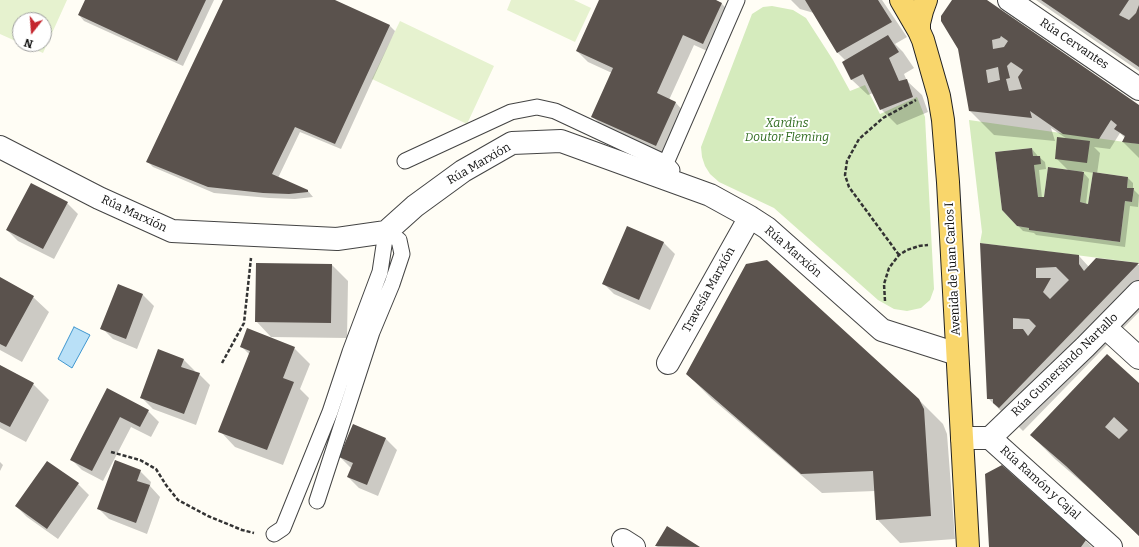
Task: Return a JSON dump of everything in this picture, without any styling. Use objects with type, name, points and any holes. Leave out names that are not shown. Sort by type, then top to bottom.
[{"type":"main road","name":"Avenida de Juan Carlos I","points":[[901,0],[919,31],[938,89],[943,120],[948,182],[968,547]]},
{"type":"main road","points":[[919,31],[919,23],[926,0]]},
{"type":"street","name":"Rúa Cervantes","points":[[1009,0],[1139,89]]},
{"type":"street","name":"Rúa Marxión","points":[[0,147],[99,198],[172,231],[337,239],[386,232],[415,206],[462,171],[512,143],[561,141],[710,195],[750,216],[767,228],[882,330],[957,354]]},
{"type":"street","name":"Travesía Marxión","points":[[668,363],[750,216]]},
{"type":"street","name":"Rúa Gumersindo Nartallo","points":[[990,438],[1105,327],[1139,292]]},
{"type":"street","points":[[1105,327],[1139,358]]},
{"type":"street","name":"Rúa Ramón y Cajal","points":[[962,438],[990,438],[1111,547]]},
{"type":"lane","points":[[666,163],[737,0]]},
{"type":"lane","points":[[405,161],[511,112],[537,107],[555,111],[666,163],[684,185]]},
{"type":"lane","points":[[274,534],[283,528],[330,412],[350,352],[380,272],[386,232],[399,240],[402,254],[392,284],[372,332],[317,501]]},
{"type":"path","points":[[899,255],[849,187],[845,175],[847,161],[859,139],[883,118],[917,100]]},
{"type":"path","points":[[222,363],[244,323],[254,236]]},
{"type":"path","points":[[885,303],[884,284],[890,268],[899,255],[907,250],[920,246],[931,245]]},
{"type":"path","points":[[111,452],[140,460],[156,469],[178,500],[208,516],[242,530],[261,535],[274,534]]},
{"type":"green space","points":[[0,0],[67,0],[52,33],[52,12],[12,12],[12,39],[0,34]]},
{"type":"green space","points":[[511,0],[574,0],[591,8],[575,42],[507,10]]},
{"type":"green space","name":"Xardíns Doutor Fleming","points":[[772,6],[793,10],[806,18],[833,60],[850,91],[865,85],[880,114],[917,97],[925,117],[934,289],[930,300],[921,308],[907,311],[894,309],[878,300],[774,208],[719,182],[710,174],[705,166],[701,147],[752,14],[763,7]]},
{"type":"green space","points":[[400,21],[494,66],[467,124],[372,79]]},
{"type":"green space","points":[[969,120],[1139,144],[1139,263],[980,243],[982,232]],"holes":[[[1032,148],[1033,156],[1040,156],[1034,165],[1038,197],[1044,197],[1048,167],[1084,172],[1080,202],[1088,204],[1093,172],[1128,177],[1127,188],[1134,189],[1132,202],[1125,201],[1120,242],[1029,230],[1029,228],[1017,226],[1002,210],[995,152]]]},
{"type":"water","points":[[74,327],[90,335],[72,368],[58,359]]},
{"type":"building","points":[[85,0],[206,0],[177,61],[78,15]]},
{"type":"building","points":[[223,0],[335,0],[390,25],[335,144],[295,127],[272,174],[308,190],[308,192],[289,194],[263,193],[208,187],[146,162]]},
{"type":"building","points":[[599,0],[716,0],[722,3],[703,44],[683,35],[657,93],[676,102],[656,146],[591,117],[613,68],[576,51]]},
{"type":"building","points":[[805,0],[878,0],[892,22],[837,53]]},
{"type":"building","points":[[952,0],[987,0],[1139,105],[1139,144],[1122,142],[1125,136],[1114,129],[1117,125],[1111,120],[1099,139],[1063,134],[1030,111],[1032,118],[969,111],[958,49],[941,21],[941,16]],"holes":[[[1001,36],[1008,41],[1004,47],[993,49],[992,40],[1000,38]],[[1011,62],[1023,70],[1018,77],[1022,89],[1009,91],[1006,79],[1010,78],[1007,66]],[[998,67],[1000,80],[988,83],[986,70]]]},
{"type":"building","points":[[1041,0],[1129,0],[1119,15],[1129,20],[1136,13],[1139,5],[1139,67]]},
{"type":"building","points":[[888,35],[899,52],[889,58],[899,81],[907,79],[913,97],[880,110],[863,74],[851,80],[842,62]]},
{"type":"building","points":[[1057,137],[1090,141],[1087,163],[1055,159]]},
{"type":"building","points":[[1032,148],[1033,156],[1040,156],[1041,164],[1034,165],[1038,197],[1044,197],[1048,167],[1084,172],[1080,202],[1088,204],[1093,172],[1128,177],[1127,188],[1134,188],[1132,202],[1125,201],[1120,242],[1029,230],[1029,228],[1017,226],[1002,210],[995,152]]},
{"type":"building","points":[[31,183],[68,202],[43,249],[6,230]]},
{"type":"building","points":[[627,226],[664,242],[639,300],[602,284]]},
{"type":"building","points":[[980,243],[1079,255],[1079,264],[1084,271],[1096,258],[1139,263],[999,408],[993,403],[993,399],[987,399]],"holes":[[[1056,267],[1069,280],[1050,299],[1043,292],[1051,278],[1036,278],[1036,268]],[[1013,318],[1029,319],[1036,326],[1028,336],[1023,329],[1013,329]]]},
{"type":"building","points":[[767,260],[919,399],[924,409],[931,516],[876,520],[873,471],[801,474],[686,374],[746,264]]},
{"type":"building","points":[[256,263],[332,264],[331,323],[255,322]]},
{"type":"building","points":[[0,277],[34,296],[6,347],[0,344]]},
{"type":"building","points":[[118,284],[143,294],[126,339],[100,329]]},
{"type":"building","points":[[247,328],[295,347],[283,378],[294,382],[267,450],[218,432],[250,351],[240,347]]},
{"type":"building","points":[[158,349],[184,359],[181,367],[200,373],[184,414],[140,398]]},
{"type":"building","points":[[1107,354],[1139,383],[1139,536],[1066,466],[1030,435]],"holes":[[[1114,417],[1128,430],[1119,439],[1105,427]]]},
{"type":"building","points":[[0,365],[34,383],[10,427],[0,422]]},
{"type":"building","points":[[107,388],[149,410],[140,427],[120,417],[92,471],[70,460]]},
{"type":"building","points":[[353,424],[386,438],[367,485],[347,477],[353,463],[339,457]]},
{"type":"building","points":[[115,460],[141,470],[137,481],[150,485],[136,523],[97,509]]},
{"type":"building","points":[[47,461],[79,483],[47,529],[15,506]]},
{"type":"building","points":[[1002,465],[1086,540],[1081,547],[989,547],[985,474]]},
{"type":"building","points":[[667,526],[700,547],[655,546]]}]
